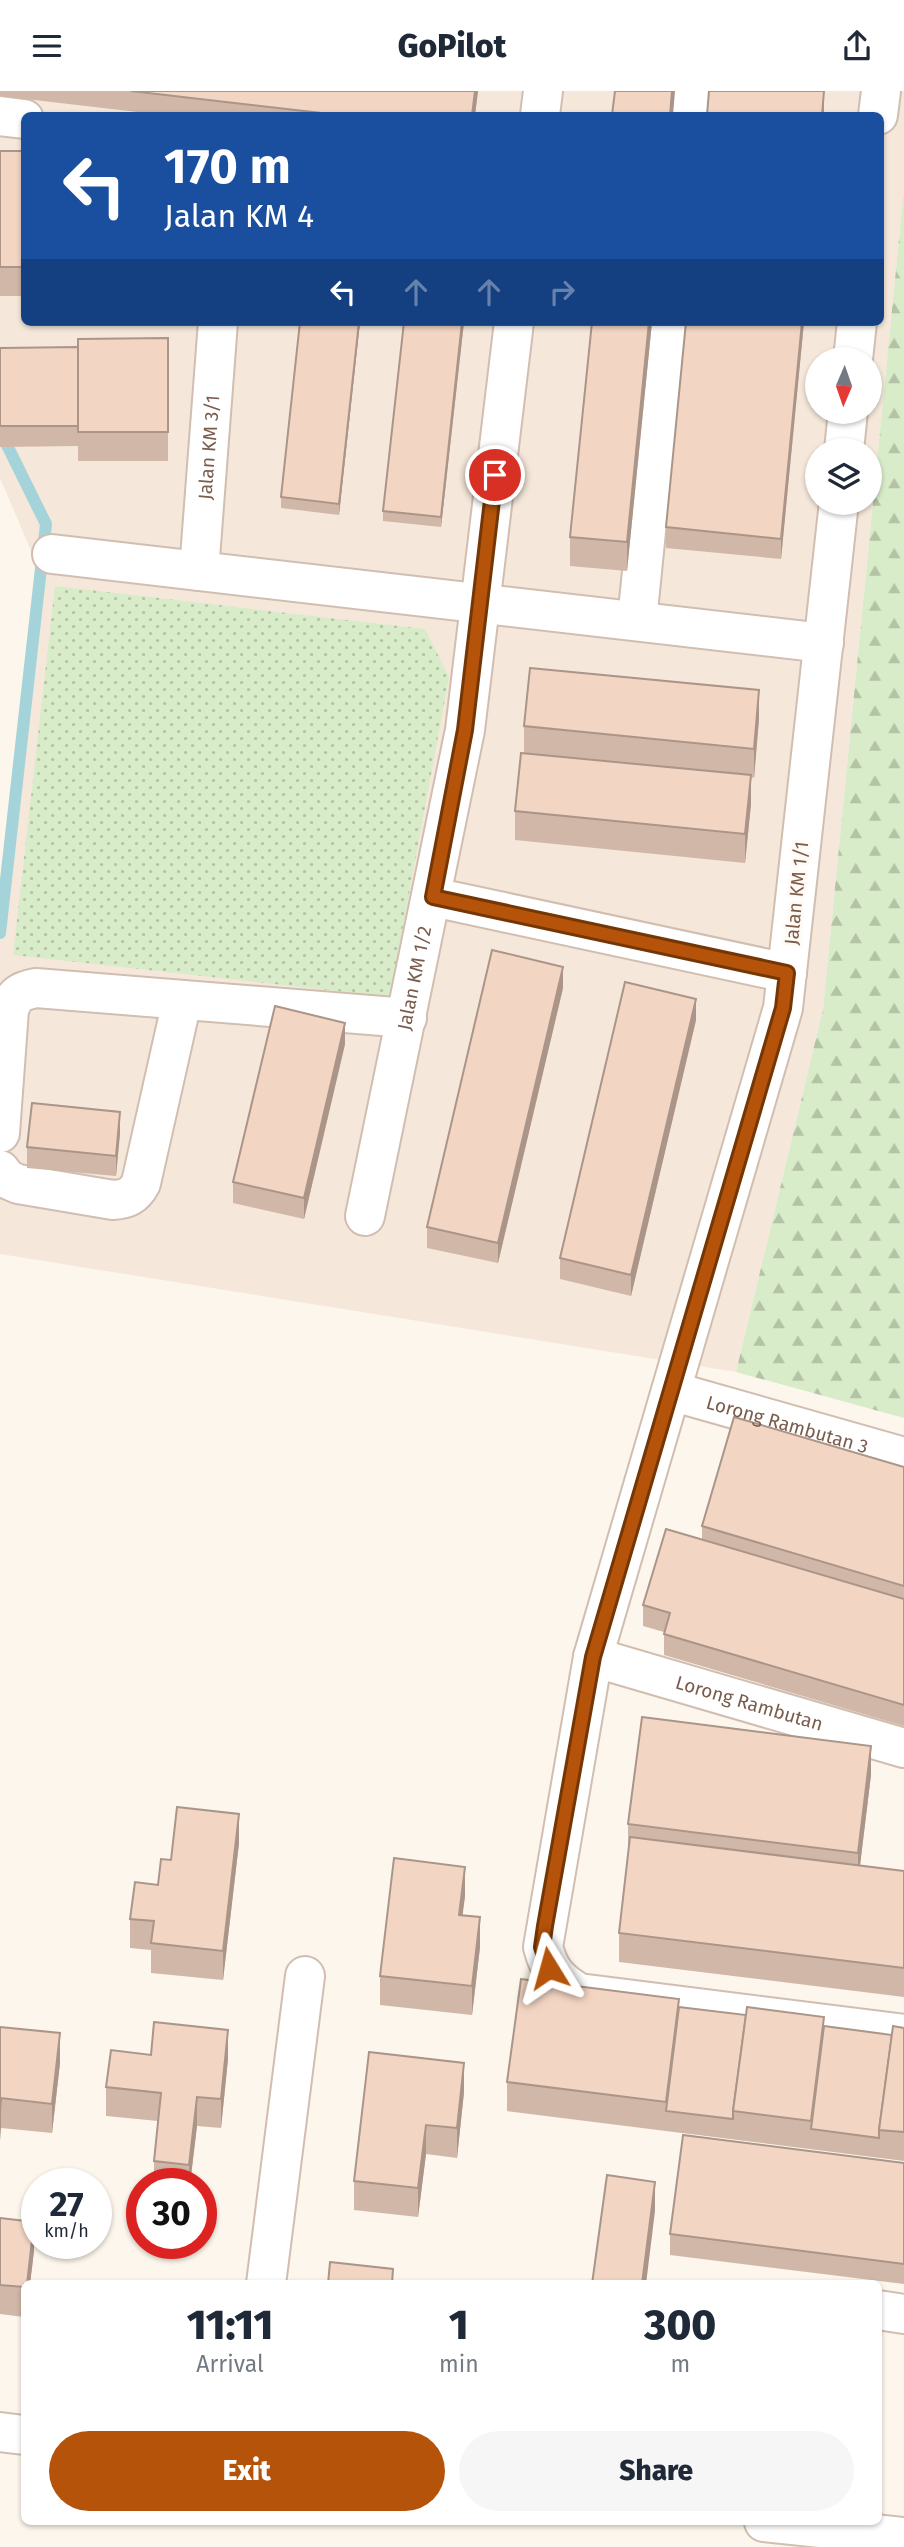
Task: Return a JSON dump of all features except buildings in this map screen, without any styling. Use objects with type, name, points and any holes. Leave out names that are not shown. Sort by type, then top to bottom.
[{"type":"street","points":[[540,112],[543,91]]},
{"type":"street","points":[[688,112],[691,91]]},
{"type":"street","points":[[878,112],[881,91]]},
{"type":"street","points":[[0,116],[21,119]]},
{"type":"street","name":"Jalan KM 3/1","points":[[199,571],[218,326]]},
{"type":"street","name":"Jalan KM 1/2","points":[[365,1216],[433,897],[465,730],[514,326]]},
{"type":"street","points":[[637,621],[667,326]]},
{"type":"street","points":[[854,347],[857,326]]},
{"type":"street","name":"Jalan KM 1/1","points":[[838,515],[783,1008],[593,1657],[542,1947],[549,1968],[562,1984],[579,1993],[904,2033]]},
{"type":"street","points":[[52,554],[824,643]]},
{"type":"street","points":[[433,897],[787,973]]},
{"type":"street","points":[[0,1133],[9,1010],[13,998],[23,990],[36,988],[407,1018]]},
{"type":"street","points":[[0,1170],[7,1179],[18,1184],[99,1198],[125,1199],[135,1193],[141,1183],[182,1001]]},
{"type":"street","name":"Lorong Rambutan 3","points":[[671,1391],[904,1457]]},
{"type":"street","name":"Lorong Rambutan","points":[[593,1657],[904,1748]]},
{"type":"street","points":[[266,2280],[305,1976]]},
{"type":"street","points":[[882,2311],[904,2314]]},
{"type":"street","points":[[0,2432],[21,2435]]},
{"type":"street","points":[[792,2525],[904,2537]]},
{"type":"shaded area","points":[[0,91],[904,91],[904,188],[882,411],[882,347],[805,347],[805,424],[881,424],[879,438],[805,438],[805,515],[872,515],[823,1009],[736,1372],[0,1254],[0,886],[44,581],[0,478]]},
{"type":"green space","points":[[904,188],[904,1418],[736,1372],[823,1009],[872,515],[882,515],[882,438],[879,438]]},
{"type":"green space","points":[[55,586],[425,629],[449,677],[390,997],[13,955]]},
{"type":"waterway","points":[[0,431],[46,524],[0,933]]},
{"type":"route","points":[[495,475],[465,730],[433,897],[787,973],[783,1008],[593,1657],[542,1947],[549,1968]]}]
